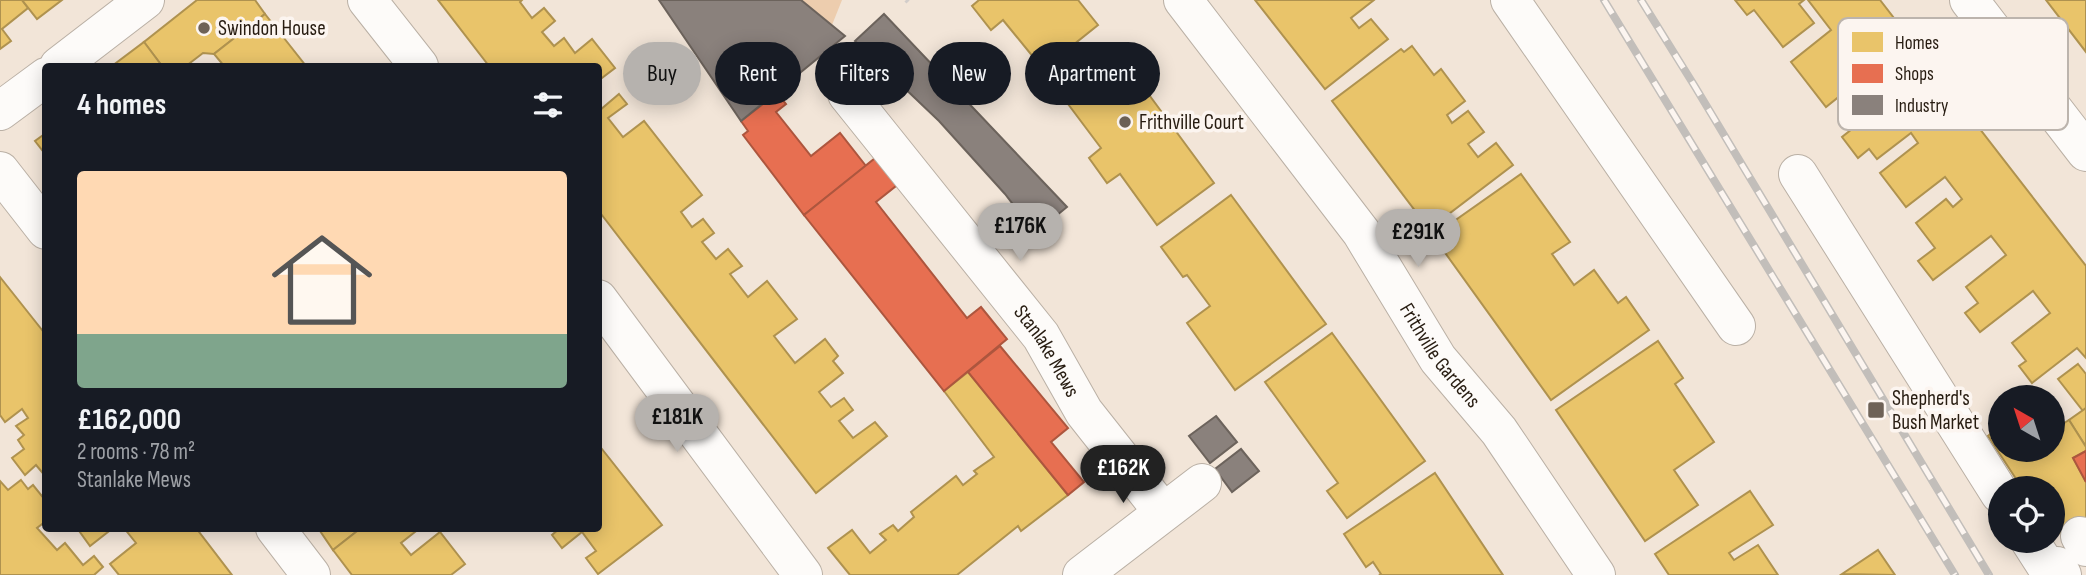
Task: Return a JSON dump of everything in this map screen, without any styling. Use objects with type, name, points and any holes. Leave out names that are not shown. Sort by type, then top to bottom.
[{"type":"street","points":[[63,63],[145,0]]},
{"type":"street","points":[[367,0],[417,63]]},
{"type":"street","name":"Frithville Gardens","points":[[1183,0],[1361,232],[1438,359],[1499,431],[1591,573]]},
{"type":"street","points":[[1510,0],[1736,326]]},
{"type":"street","points":[[1969,0],[1983,18]]},
{"type":"street","points":[[0,111],[42,80]]},
{"type":"street","name":"Stanlake Mews","points":[[856,105],[1041,336],[1084,412],[1163,512]]},
{"type":"street","points":[[2068,129],[2086,152]]},
{"type":"street","points":[[0,171],[42,225]]},
{"type":"street","points":[[1798,174],[1989,476]]},
{"type":"street","points":[[602,304],[803,575]]},
{"type":"street","points":[[1082,575],[1202,482]]},
{"type":"street","points":[[278,532],[311,575]]},
{"type":"street","points":[[2038,553],[2048,569],[2057,566],[2062,575]]},
{"type":"shaded area","points":[[801,0],[842,0],[832,25]]},
{"type":"building: Homes","points":[[0,0],[22,0],[28,8],[2,29],[11,41],[0,49]]},
{"type":"building: Homes","points":[[22,0],[62,0],[37,19]]},
{"type":"building: Homes","name":"Swindon House","points":[[197,0],[255,0],[265,14],[214,54],[203,53],[190,63],[160,63],[144,42]]},
{"type":"building: Homes","points":[[438,0],[522,0],[520,2],[532,18],[544,8],[555,21],[542,32],[554,46],[564,38],[575,53],[592,39],[615,68],[602,78],[602,63],[487,63]]},
{"type":"building: Homes","points":[[979,0],[1078,0],[1098,25],[1077,42],[1025,42],[1025,47],[1003,20],[991,30],[972,6]]},
{"type":"building: Homes","points":[[1255,0],[1374,0],[1351,18],[1359,28],[1371,19],[1388,39],[1325,89]]},
{"type":"building: Homes","points":[[1735,0],[1804,0],[1799,4],[1814,23],[1783,47],[1754,10],[1747,15]]},
{"type":"building: Homes","points":[[1808,0],[1880,0],[1894,18],[1838,18],[1838,97],[1826,107],[1791,62],[1831,30]]},
{"type":"building: Homes","points":[[2046,0],[2086,0],[2086,52],[2068,29],[2068,18],[2060,18]]},
{"type":"building: Homes","points":[[265,14],[304,63],[222,63],[214,54]]},
{"type":"building: Homes","points":[[144,42],[160,63],[116,63]]},
{"type":"building: Homes","points":[[1412,46],[1434,75],[1441,69],[1465,101],[1447,115],[1452,123],[1468,111],[1484,132],[1468,144],[1478,157],[1496,143],[1513,165],[1429,229],[1332,101],[1401,49],[1404,52]]},
{"type":"building: Homes","points":[[619,94],[623,105],[626,105],[608,118],[623,137],[644,121],[702,195],[681,212],[692,227],[703,219],[714,233],[702,242],[716,259],[728,249],[742,266],[730,274],[748,297],[767,281],[797,319],[774,336],[795,363],[825,339],[838,356],[833,361],[843,373],[819,392],[831,407],[844,398],[853,410],[839,421],[853,438],[875,422],[887,436],[816,493],[602,215],[602,108]]},
{"type":"building: Homes","name":"Frithville Court","points":[[1069,105],[1157,105],[1214,183],[1157,225],[1120,174],[1107,183],[1089,158],[1101,148]]},
{"type":"building: Homes","points":[[1851,130],[1981,130],[2086,266],[2086,358],[2077,348],[2032,383],[2019,366],[2026,361],[2012,343],[2050,313],[2033,291],[1980,332],[1965,313],[1978,303],[1966,287],[2006,255],[1991,236],[1933,280],[1918,261],[1935,248],[1916,223],[1946,199],[1953,207],[1962,199],[1945,177],[1906,207],[1880,173],[1918,143],[1911,133],[1877,159],[1869,149],[1858,158],[1842,137]]},
{"type":"building: Homes","points":[[42,136],[42,150],[35,141]]},
{"type":"building: Homes","points":[[1521,174],[1570,242],[1552,254],[1574,285],[1594,270],[1618,303],[1626,297],[1649,330],[1551,400],[1433,236]]},
{"type":"building: Homes","points":[[1231,195],[1326,324],[1235,390],[1187,323],[1210,306],[1187,275],[1183,277],[1161,247]]},
{"type":"building: Homes","points":[[0,277],[42,330],[42,472],[36,465],[25,475],[12,458],[24,449],[18,440],[24,435],[16,426],[28,418],[22,409],[5,422],[0,415]]},
{"type":"building: Homes","points":[[1332,333],[1425,461],[1347,518],[1327,491],[1338,483],[1265,382]]},
{"type":"building: Homes","points":[[1658,341],[1683,378],[1675,384],[1714,442],[1674,470],[1698,505],[1645,541],[1556,410]]},
{"type":"building: Homes","points":[[2078,364],[2086,374],[2086,408],[2083,411],[2065,385],[2058,379]]},
{"type":"building: Homes","points":[[968,372],[1068,495],[1021,531],[1018,526],[957,575],[850,575],[828,548],[852,530],[870,553],[886,540],[880,534],[893,525],[898,531],[914,517],[911,512],[956,476],[963,485],[977,474],[974,471],[994,457],[944,391]]},
{"type":"building: Homes","points":[[2086,408],[2086,447],[2069,420]]},
{"type":"building: Homes","points":[[2069,420],[2086,447],[2086,451],[2073,458],[2086,482],[2086,519],[2065,530],[2065,476],[2014,476],[2005,462],[2065,462],[2065,422]]},
{"type":"building: Homes","points":[[602,449],[662,525],[598,574],[586,558],[596,551],[582,532],[602,532]]},
{"type":"building: Homes","points":[[1435,473],[1503,575],[1379,575],[1381,574],[1373,562],[1366,567],[1344,534]]},
{"type":"building: Homes","points":[[21,480],[28,489],[33,485],[42,496],[42,524],[37,528],[57,550],[65,543],[83,565],[94,556],[103,567],[94,575],[0,575],[0,481],[8,490]]},
{"type":"building: Homes","points":[[1750,491],[1773,525],[1729,553],[1734,560],[1758,545],[1778,575],[1669,575],[1655,554]]},
{"type":"building: Homes","points":[[80,532],[108,532],[90,546]]},
{"type":"building: Homes","points":[[127,532],[199,532],[232,575],[119,575],[110,564],[136,543]]},
{"type":"building: Homes","points":[[321,532],[356,532],[333,550]]},
{"type":"building: Homes","points":[[356,532],[415,532],[401,543],[411,555],[440,532],[465,564],[451,575],[352,575],[333,550]]},
{"type":"building: Homes","points":[[555,532],[582,532],[562,548],[552,535]]},
{"type":"building: Homes","points":[[1878,550],[1895,575],[1842,574]]},
{"type":"building: Shops","points":[[762,105],[785,105],[776,112],[811,156],[840,133],[866,166],[804,215],[743,135],[748,131],[741,121]]},
{"type":"building: Shops","points":[[884,151],[906,178],[876,202],[967,318],[981,307],[1007,339],[944,391],[804,215]]},
{"type":"building: Shops","points":[[1000,346],[1068,428],[1051,442],[1084,482],[1068,495],[968,372]]},
{"type":"building: Shops","points":[[2086,451],[2086,482],[2073,458]]},
{"type":"building: Industry","points":[[659,0],[801,0],[845,36],[838,42],[815,42],[815,61],[801,72],[801,42],[715,42],[715,83],[701,62],[701,42],[687,42]]},
{"type":"building: Industry","points":[[884,14],[911,42],[856,42]]},
{"type":"building: Industry","points":[[914,46],[928,60],[928,105],[970,105],[1067,207],[1035,233],[1005,194],[914,97]]},
{"type":"building: Industry","points":[[730,105],[761,105],[741,121]]},
{"type":"building: Industry","points":[[1216,416],[1237,442],[1210,463],[1189,436]]},
{"type":"building: Industry","points":[[1241,449],[1259,471],[1232,492],[1215,469]]},
{"type":"railway","points":[[1604,0],[1955,575]]},
{"type":"railway","points":[[1641,0],[1989,575]]},
{"type":"place","name":"Swindon House","points":[[204,28]]},
{"type":"place","name":"Frithville Court","points":[[1125,122]]},
{"type":"place","name":"Shepherd's Bush Market","points":[[1876,410]]}]
